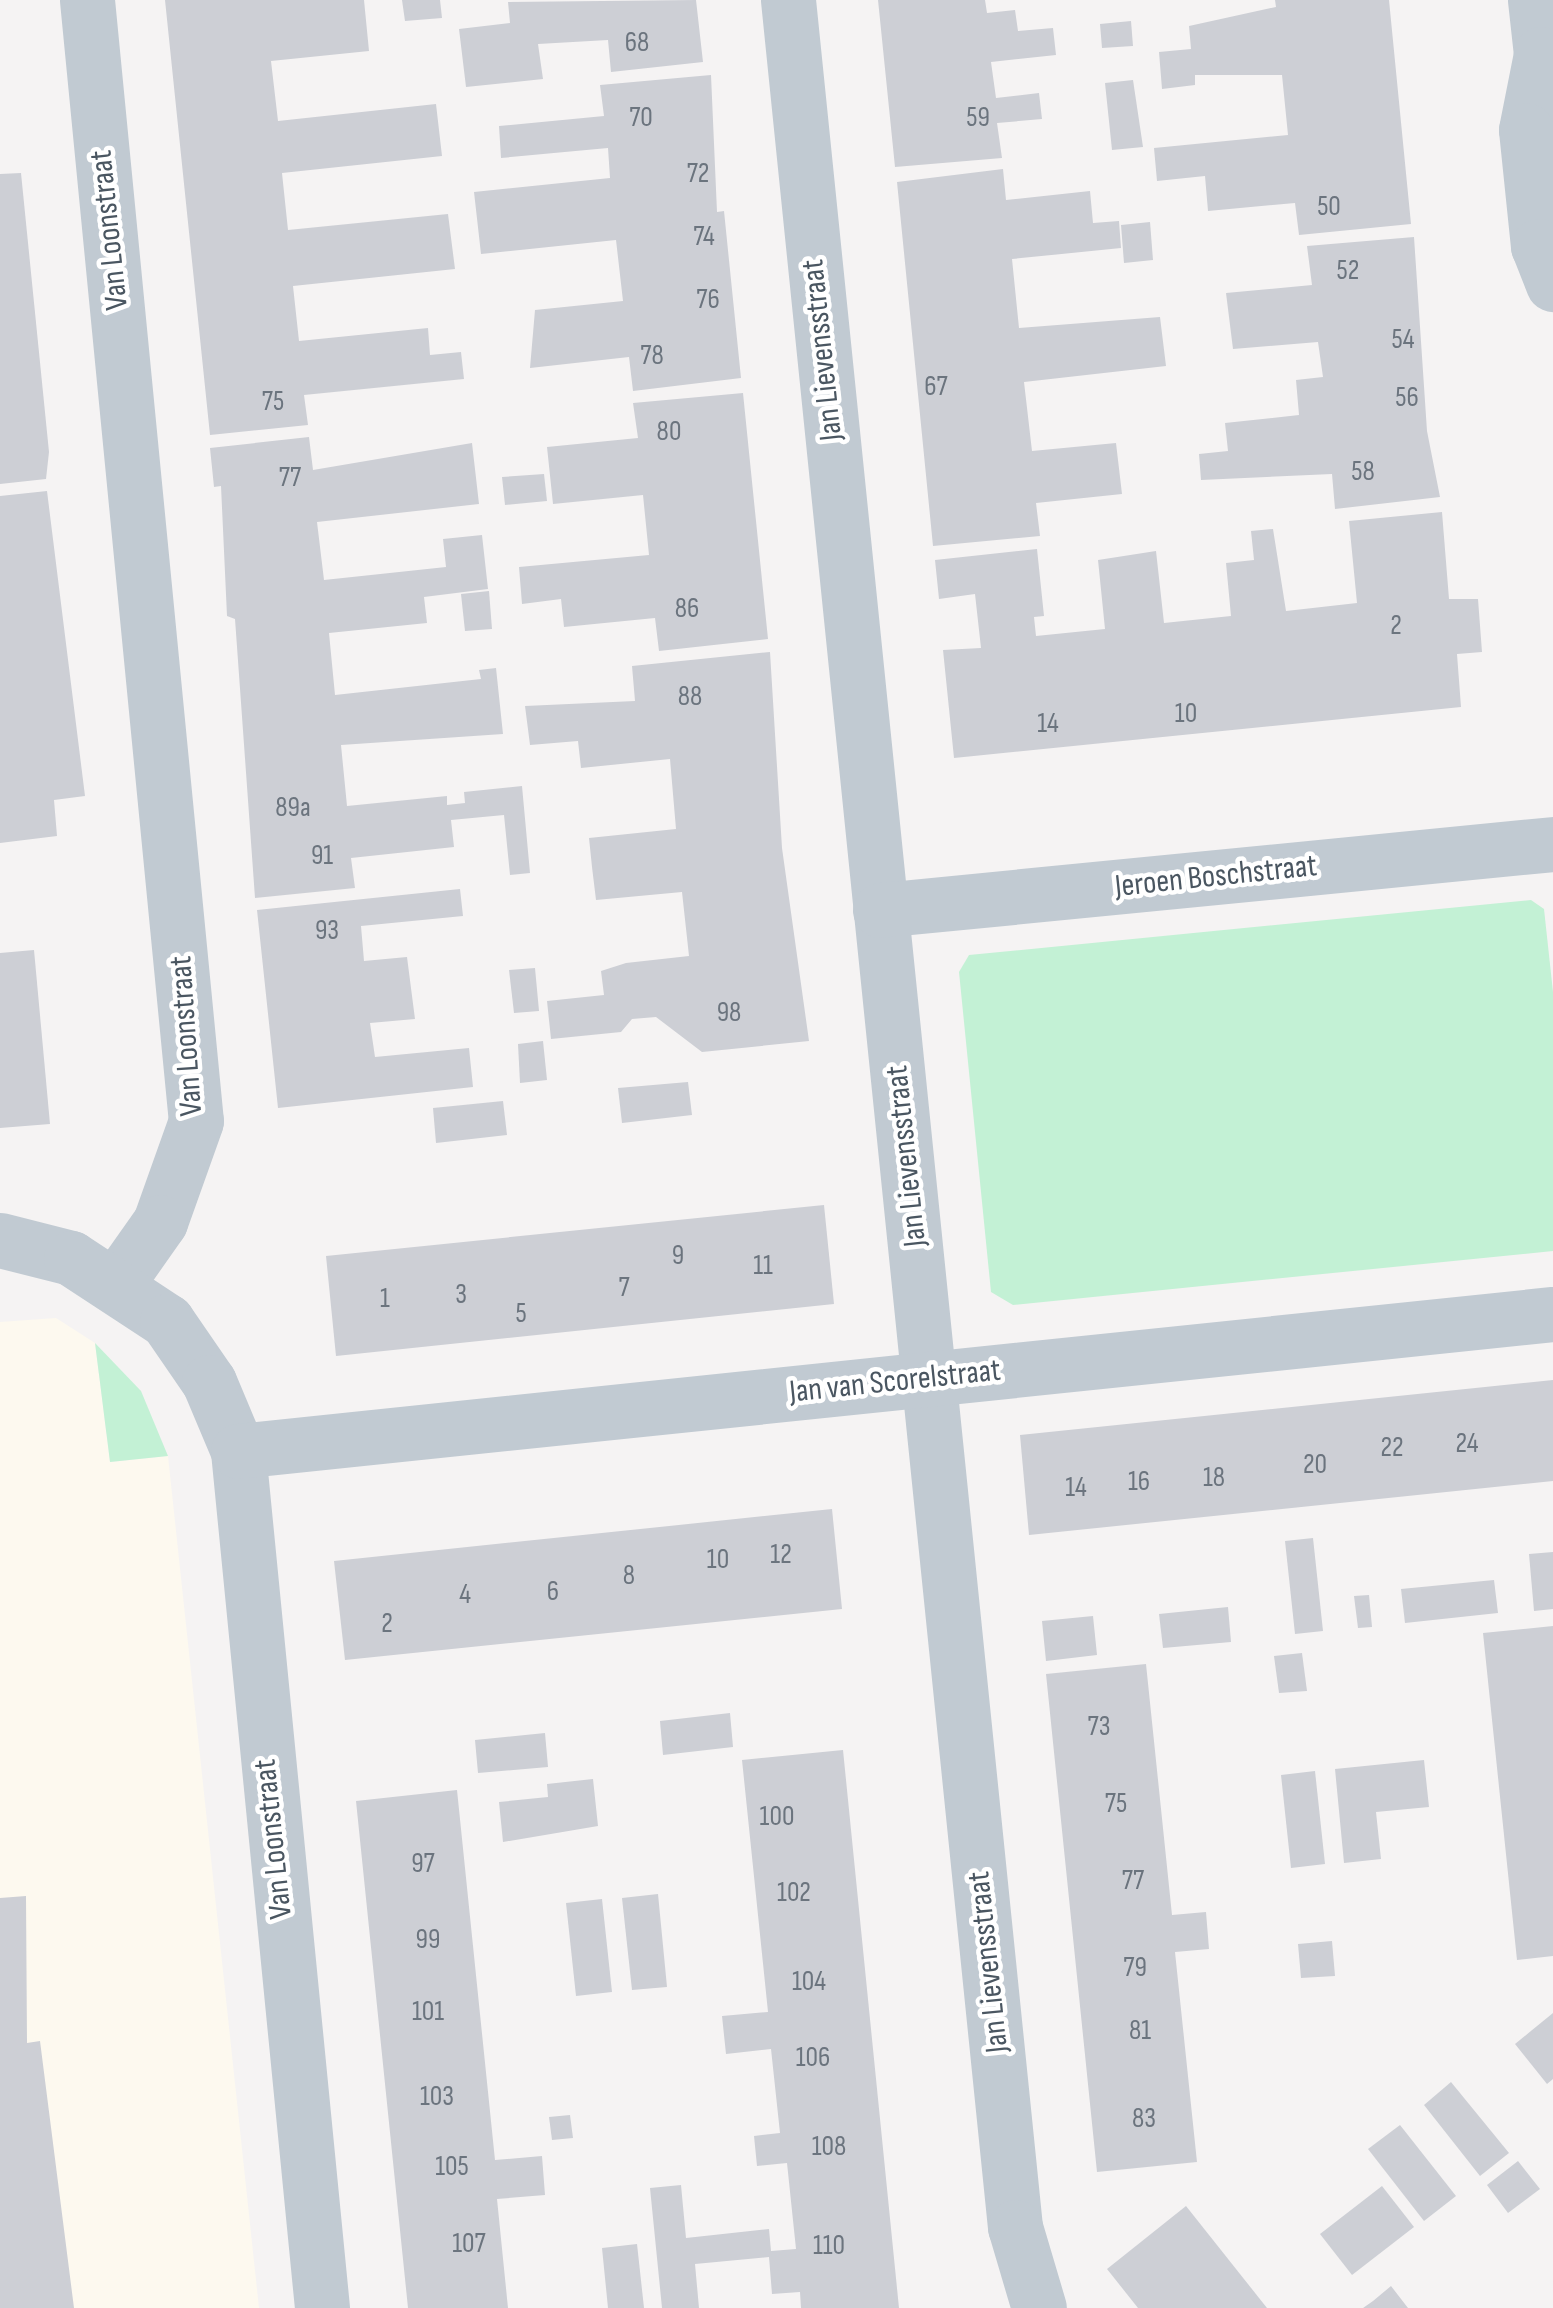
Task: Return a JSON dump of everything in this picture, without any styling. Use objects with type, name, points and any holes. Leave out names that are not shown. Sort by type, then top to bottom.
[{"type":"street","name":"Van Loonstraat","points":[[87,0],[196,1121],[160,1222],[116,1283],[167,1321],[209,1382],[238,1451],[322,2308]]},
{"type":"street","name":"Jan Lievensstraat","points":[[788,0],[880,910],[932,1378],[1014,2227],[1039,2308]]},
{"type":"street","points":[[1535,0],[1541,54],[1538,246],[1553,284]]},
{"type":"street","name":"Jeroen Boschstraat","points":[[880,910],[1553,844]]},
{"type":"street","points":[[0,1240],[70,1258],[116,1283]]},
{"type":"street","name":"Jan van Scorelstraat","points":[[238,1451],[1553,1314]]},
{"type":"shaded area","points":[[56,1318],[95,1343],[110,1462],[168,1456],[259,2308],[0,2308],[0,1322]]},
{"type":"green space","points":[[1531,900],[1544,909],[1553,992],[1553,1251],[1013,1305],[991,1292],[959,972],[969,955]]},
{"type":"green space","points":[[95,1343],[141,1391],[168,1456],[110,1462]]},
{"type":"building","points":[[165,0],[364,0],[369,51],[271,61],[278,121],[436,104],[442,156],[282,173],[288,230],[448,214],[455,269],[293,286],[299,341],[428,328],[430,355],[461,352],[464,379],[304,395],[308,425],[210,435]]},
{"type":"building","points":[[402,0],[440,0],[442,18],[405,21]]},
{"type":"building","points":[[696,0],[703,62],[611,72],[608,40],[538,44],[543,79],[466,87],[459,29],[510,23],[508,2]]},
{"type":"building","points":[[878,0],[985,0],[987,13],[1015,10],[1018,31],[1053,28],[1056,55],[991,62],[996,98],[1039,93],[1042,119],[997,123],[1002,158],[895,167]]},
{"type":"building","points":[[1275,0],[1389,0],[1411,224],[1299,235],[1295,203],[1208,211],[1205,176],[1157,181],[1154,148],[1288,135],[1282,75],[1195,75],[1195,85],[1162,89],[1159,52],[1191,49],[1189,26],[1276,7]]},
{"type":"building","points":[[1131,21],[1133,46],[1102,48],[1100,24]]},
{"type":"building","points":[[711,75],[717,212],[724,211],[741,378],[633,391],[629,357],[530,368],[535,310],[623,301],[616,240],[481,254],[474,192],[610,178],[608,148],[501,158],[499,126],[604,116],[600,85]]},
{"type":"building","points":[[1133,80],[1143,147],[1112,150],[1105,83]]},
{"type":"building","points":[[1003,169],[1006,200],[1090,191],[1093,223],[1119,221],[1121,248],[1012,259],[1019,328],[1160,317],[1166,366],[1024,382],[1032,451],[1116,443],[1122,494],[1036,503],[1040,536],[933,546],[897,182]]},
{"type":"building","points":[[21,173],[49,452],[46,479],[0,484],[0,174]]},
{"type":"building","points":[[1150,222],[1153,260],[1124,263],[1121,225]]},
{"type":"building","points":[[1414,237],[1427,431],[1440,497],[1335,509],[1332,474],[1201,480],[1199,454],[1228,451],[1225,423],[1299,415],[1296,380],[1323,377],[1318,342],[1233,349],[1226,293],[1312,285],[1307,246]]},
{"type":"building","points":[[743,393],[768,639],[659,651],[655,618],[564,627],[561,599],[522,604],[519,567],[649,555],[643,495],[553,504],[547,447],[638,438],[633,403]]},
{"type":"building","points":[[309,437],[313,470],[472,443],[479,504],[317,522],[324,580],[446,567],[443,539],[482,535],[488,589],[424,597],[427,623],[329,633],[335,695],[481,679],[479,670],[496,668],[503,734],[341,745],[347,806],[447,796],[447,805],[465,803],[464,792],[522,786],[530,873],[510,875],[504,815],[451,820],[454,847],[351,858],[355,888],[255,898],[235,619],[227,616],[221,486],[214,487],[210,448]]},
{"type":"building","points":[[544,474],[547,501],[505,505],[502,477]]},
{"type":"building","points":[[47,491],[85,796],[54,800],[57,836],[0,843],[0,496]]},
{"type":"building","points":[[1442,512],[1449,599],[1478,599],[1482,652],[1457,654],[1461,707],[954,758],[943,650],[981,648],[975,594],[939,599],[935,560],[1037,549],[1044,616],[1034,617],[1036,636],[1105,629],[1098,560],[1156,551],[1164,623],[1231,616],[1226,563],[1254,560],[1251,531],[1273,529],[1286,611],[1357,603],[1349,521]]},
{"type":"building","points":[[489,591],[492,629],[465,631],[461,594]]},
{"type":"building","points":[[770,652],[782,848],[809,1041],[702,1052],[656,1017],[632,1019],[621,1032],[551,1039],[547,1001],[604,995],[601,971],[626,963],[689,956],[682,892],[596,900],[589,838],[676,829],[670,759],[581,768],[578,741],[530,745],[525,706],[635,701],[632,666]]},
{"type":"building","points":[[460,889],[463,916],[361,926],[364,961],[407,957],[415,1019],[370,1023],[375,1057],[469,1048],[473,1087],[278,1108],[257,910]]},
{"type":"building","points":[[34,950],[50,1124],[0,1128],[0,953]]},
{"type":"building","points":[[535,968],[539,1011],[514,1013],[509,970]]},
{"type":"building","points":[[543,1041],[547,1080],[520,1083],[518,1044]]},
{"type":"building","points":[[688,1082],[692,1115],[622,1123],[618,1088]]},
{"type":"building","points":[[503,1101],[507,1135],[436,1143],[433,1108]]},
{"type":"building","points":[[824,1205],[834,1304],[336,1356],[326,1256]]},
{"type":"building","points":[[1553,1380],[1553,1481],[1029,1535],[1020,1435]]},
{"type":"building","points":[[832,1509],[842,1609],[345,1660],[334,1561]]},
{"type":"building","points":[[1313,1538],[1323,1631],[1295,1634],[1285,1541]]},
{"type":"building","points":[[1553,1552],[1553,1609],[1534,1611],[1529,1554]]},
{"type":"building","points":[[1494,1580],[1498,1613],[1405,1623],[1401,1589]]},
{"type":"building","points":[[1369,1595],[1372,1627],[1358,1628],[1354,1596]]},
{"type":"building","points":[[1228,1607],[1231,1642],[1163,1648],[1159,1614]]},
{"type":"building","points":[[1093,1616],[1097,1655],[1046,1661],[1042,1621]]},
{"type":"building","points":[[1553,1626],[1553,1956],[1517,1960],[1483,1633]]},
{"type":"building","points":[[1302,1653],[1307,1691],[1279,1693],[1274,1656]]},
{"type":"building","points":[[1146,1664],[1172,1915],[1206,1912],[1209,1949],[1175,1952],[1197,2162],[1097,2172],[1046,1674]]},
{"type":"building","points":[[730,1713],[733,1747],[663,1755],[660,1721]]},
{"type":"building","points":[[545,1733],[548,1767],[478,1773],[475,1740]]},
{"type":"building","points":[[843,1750],[899,2308],[801,2308],[800,2292],[772,2294],[769,2257],[695,2264],[699,2308],[662,2308],[650,2188],[681,2185],[686,2238],[769,2229],[771,2251],[796,2249],[787,2163],[757,2166],[754,2136],[780,2133],[771,2049],[726,2054],[722,2016],[768,2012],[742,1760]]},
{"type":"building","points":[[1424,1760],[1429,1807],[1376,1812],[1381,1859],[1344,1863],[1335,1769]]},
{"type":"building","points":[[1315,1771],[1325,1864],[1291,1868],[1281,1775]]},
{"type":"building","points":[[593,1779],[598,1826],[503,1842],[499,1802],[548,1797],[547,1784]]},
{"type":"building","points":[[457,1790],[495,2160],[542,2156],[545,2195],[497,2199],[508,2308],[408,2308],[356,1801]]},
{"type":"building","points":[[658,1894],[667,1987],[632,1990],[622,1898]]},
{"type":"building","points":[[26,1896],[27,2043],[40,2041],[74,2308],[0,2308],[0,1898]]},
{"type":"building","points":[[602,1899],[612,1992],[576,1996],[566,1903]]},
{"type":"building","points":[[1332,1941],[1335,1976],[1301,1978],[1298,1944]]},
{"type":"building","points":[[1553,2013],[1553,2079],[1547,2084],[1515,2044]]},
{"type":"building","points":[[1451,2082],[1509,2153],[1480,2176],[1424,2105]]},
{"type":"building","points":[[570,2115],[573,2138],[552,2140],[549,2117]]},
{"type":"building","points":[[1400,2125],[1456,2196],[1424,2221],[1368,2149]]},
{"type":"building","points":[[1518,2161],[1540,2189],[1508,2213],[1487,2185]]},
{"type":"building","points":[[1382,2186],[1414,2227],[1352,2275],[1320,2234]]},
{"type":"building","points":[[1186,2206],[1267,2308],[1138,2308],[1107,2269]]},
{"type":"building","points":[[637,2244],[644,2308],[608,2308],[602,2248]]},
{"type":"building","points":[[1391,2286],[1408,2308],[1363,2308],[1373,2301]]}]
